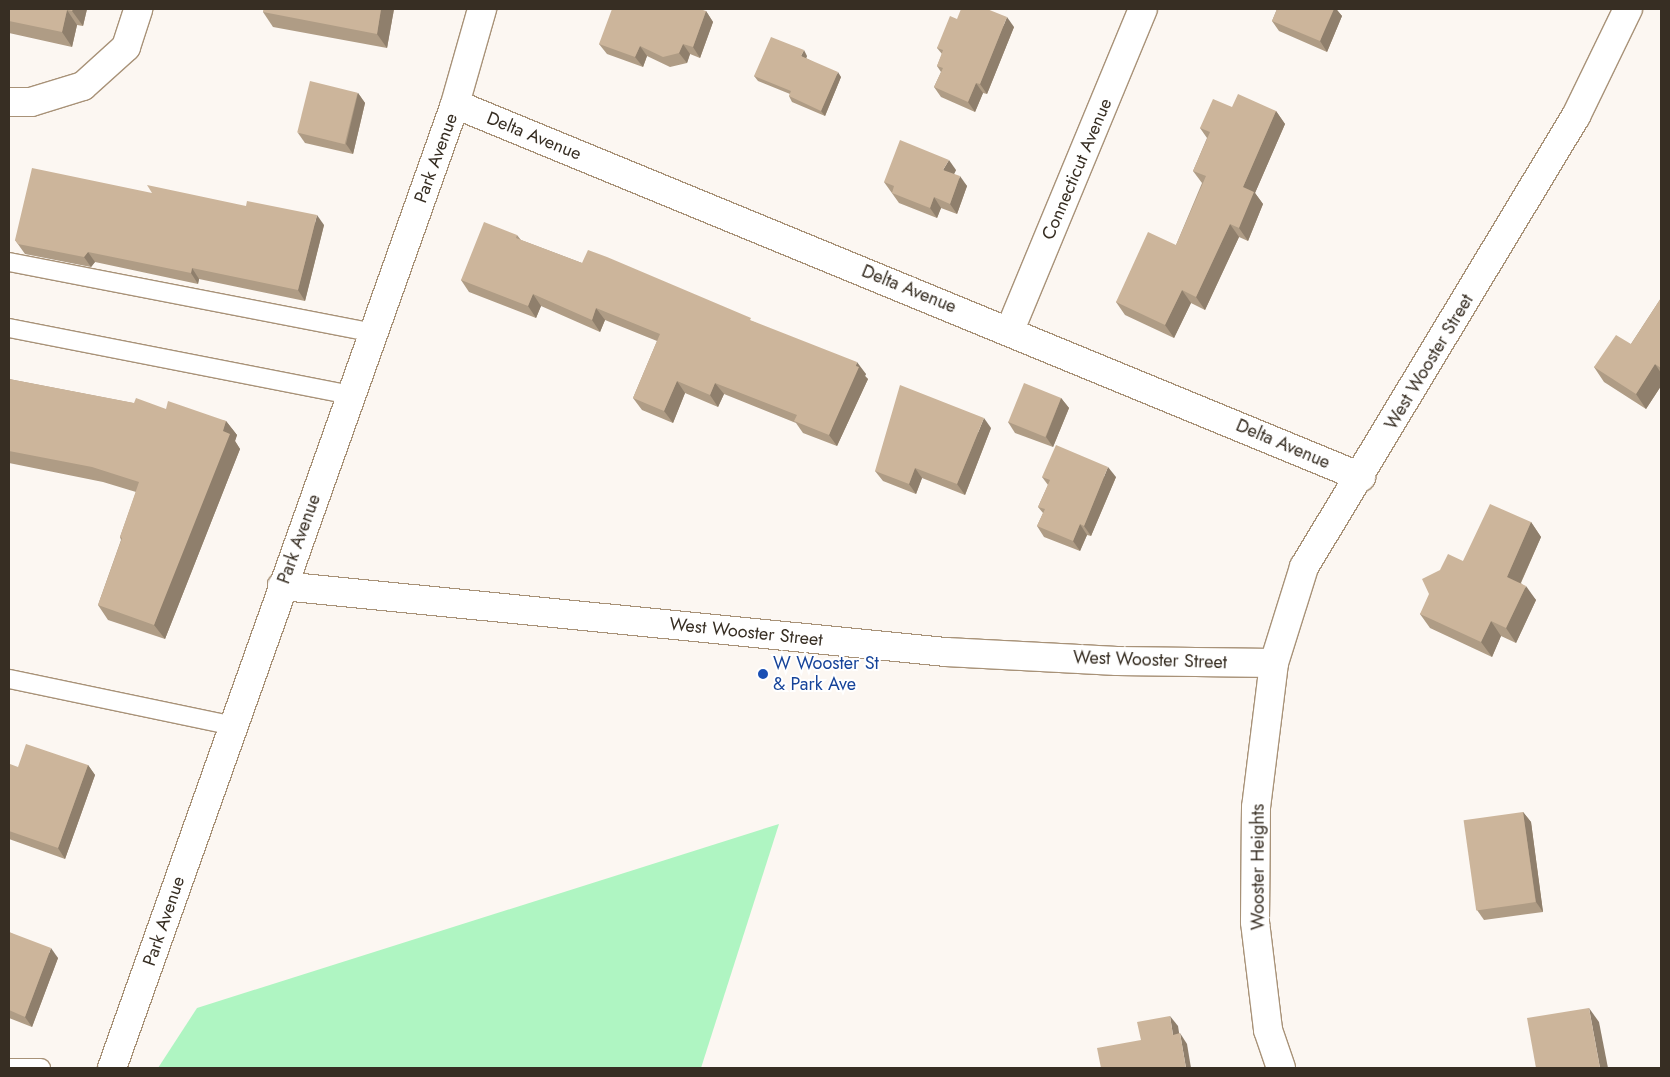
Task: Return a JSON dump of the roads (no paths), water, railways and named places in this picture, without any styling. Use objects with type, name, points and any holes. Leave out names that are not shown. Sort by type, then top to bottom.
[{"type":"main road","points":[[9,102],[31,102],[83,86],[126,47],[138,9]]},
{"type":"main road","name":"Park Avenue","points":[[112,1068],[282,586],[456,104],[482,9]]},
{"type":"main road","name":"Connecticut Avenue","points":[[1010,330],[1144,9]]},
{"type":"main road","name":"West Wooster Street","points":[[282,586],[946,652],[1117,661],[1274,663],[1304,567],[1361,476],[1576,116],[1628,9]]},
{"type":"main road","name":"Delta Avenue","points":[[456,104],[1010,330],[1361,476]]},
{"type":"main road","name":"Wooster Heights","points":[[1274,663],[1256,807],[1255,922],[1268,1030],[1282,1068]]},
{"type":"lane","points":[[9,262],[373,333]]},
{"type":"lane","points":[[9,328],[351,395]]},
{"type":"lane","points":[[9,679],[233,726]]},
{"type":"lane","points":[[9,1068],[41,1068]]},
{"type":"place","name":"W Wooster St & Park Ave","points":[[763,674]]}]
